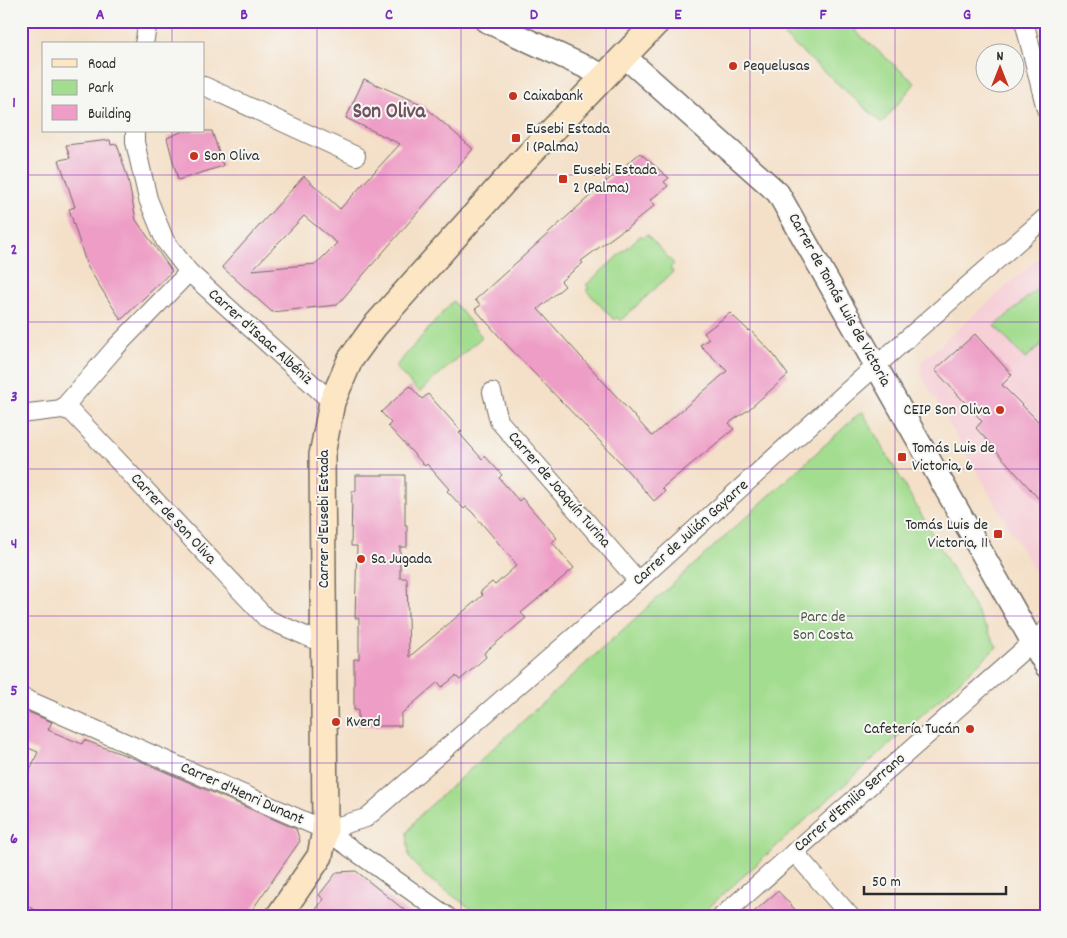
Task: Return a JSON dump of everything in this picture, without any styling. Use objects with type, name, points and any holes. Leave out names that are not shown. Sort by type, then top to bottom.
[{"type":"main road","name":"Carrer d'Eusebi Estada","points":[[278,917],[320,856],[325,830],[322,455],[332,402],[350,360],[374,327],[520,165],[658,21]]},
{"type":"street","points":[[144,42],[148,21]]},
{"type":"street","points":[[486,21],[605,76]]},
{"type":"street","points":[[1024,21],[1046,109]]},
{"type":"street","name":"Carrer de Tomás Luis de Victoria","points":[[624,56],[778,193],[876,367],[1039,636],[1046,666]]},
{"type":"street","points":[[205,86],[356,156]]},
{"type":"street","name":"Carrer d'Isaac Albéniz","points":[[135,132],[135,142],[148,199],[165,241],[189,272],[332,402]]},
{"type":"street","name":"Carrer de Julián Gayarre","points":[[325,830],[366,818],[638,581],[1046,217]]},
{"type":"street","points":[[21,414],[62,408],[116,347],[189,272]]},
{"type":"street","name":"Carrer de Joaquín Turina","points":[[492,392],[499,421],[638,581]]},
{"type":"street","name":"Carrer de Son Oliva","points":[[62,408],[72,412],[267,619],[324,644]]},
{"type":"street","name":"Carrer d'Emilio Serrano","points":[[721,917],[1039,636]]},
{"type":"street","name":"Carrer d'Henri Dunant","points":[[21,697],[325,830],[448,917]]},
{"type":"street","points":[[794,852],[851,917]]},
{"type":"street","points":[[21,914],[28,917]]},
{"type":"shaded area","points":[[1046,251],[1045,590],[920,373],[922,361]]},
{"type":"green space","points":[[797,21],[862,21],[855,31],[915,83],[882,123],[784,36]]},
{"type":"green space","points":[[647,234],[674,264],[670,268],[673,272],[620,321],[617,317],[614,320],[586,290],[589,288],[586,285],[641,235],[643,238]]},
{"type":"green space","points":[[1046,281],[1046,340],[1025,359],[995,326]]},
{"type":"green space","points":[[453,301],[482,337],[419,392],[395,367]]},
{"type":"green space","name":"Parc de Son Costa","points":[[862,411],[997,647],[698,917],[483,917],[425,876],[409,857],[407,833],[418,817]]},
{"type":"building","points":[[364,79],[423,105],[473,149],[337,305],[272,312],[222,267],[304,176],[340,209],[400,144],[346,118]],"holes":[[[304,216],[337,243],[316,264],[252,270]]]},
{"type":"building","points":[[212,131],[223,166],[178,180],[167,138],[181,132]]},
{"type":"building","points":[[110,140],[111,145],[117,144],[128,179],[136,220],[172,271],[121,320],[87,266],[69,209],[75,207],[59,160],[70,158],[66,145]]},
{"type":"building","points":[[640,153],[669,178],[664,182],[668,186],[650,200],[655,205],[625,230],[581,261],[583,263],[561,281],[565,286],[538,309],[652,436],[727,371],[700,345],[709,339],[704,333],[730,313],[773,354],[788,375],[748,410],[729,423],[734,429],[662,488],[665,491],[654,501],[618,460],[506,344],[475,309],[481,305],[475,300]]},
{"type":"building","name":"CEIP Son Oliva","points":[[975,334],[1012,375],[1002,385],[1046,429],[1046,507],[976,428],[982,421],[935,370]]},
{"type":"building","points":[[410,386],[422,399],[428,394],[462,432],[459,433],[482,459],[485,456],[502,475],[499,478],[519,501],[522,498],[557,538],[552,542],[574,568],[521,613],[526,618],[484,653],[486,657],[460,680],[456,676],[442,687],[438,682],[401,714],[401,726],[358,726],[358,710],[354,710],[354,659],[359,659],[359,618],[355,618],[357,546],[351,546],[352,491],[356,491],[356,475],[405,475],[407,547],[400,547],[400,578],[407,578],[409,657],[483,595],[480,592],[492,582],[495,585],[517,565],[472,512],[466,507],[464,509],[447,491],[449,489],[427,464],[425,466],[388,426],[391,423],[381,412]]},
{"type":"building","points":[[21,709],[52,722],[48,730],[82,744],[84,740],[138,760],[296,829],[300,841],[247,917],[52,917],[21,904],[21,790],[38,752],[21,745]]},
{"type":"building","points":[[356,871],[413,917],[310,917],[324,899],[319,895],[337,872]]},
{"type":"building","points":[[778,891],[802,917],[748,917]]},
{"type":"place","name":"Pequelusas","points":[[733,66]]},
{"type":"place","name":"Caixabank","points":[[513,96]]},
{"type":"place","name":"Eusebi Estada 1 (Palma)","points":[[516,138]]},
{"type":"place","name":"Son Oliva","points":[[194,156]]},
{"type":"place","name":"Eusebi Estada 2 (Palma)","points":[[563,179]]},
{"type":"place","name":"CEIP Son Oliva","points":[[1000,410]]},
{"type":"place","name":"Tomás Luis de Victoria, 6","points":[[902,457]]},
{"type":"place","name":"Tomás Luis de Victoria, 11","points":[[998,534]]},
{"type":"place","name":"Sa Jugada","points":[[361,559]]},
{"type":"place","name":"Kverd","points":[[336,722]]},
{"type":"place","name":"Cafetería Tucán","points":[[970,729]]},
{"type":"district","name":"Son Oliva","points":[[389,113]]}]
